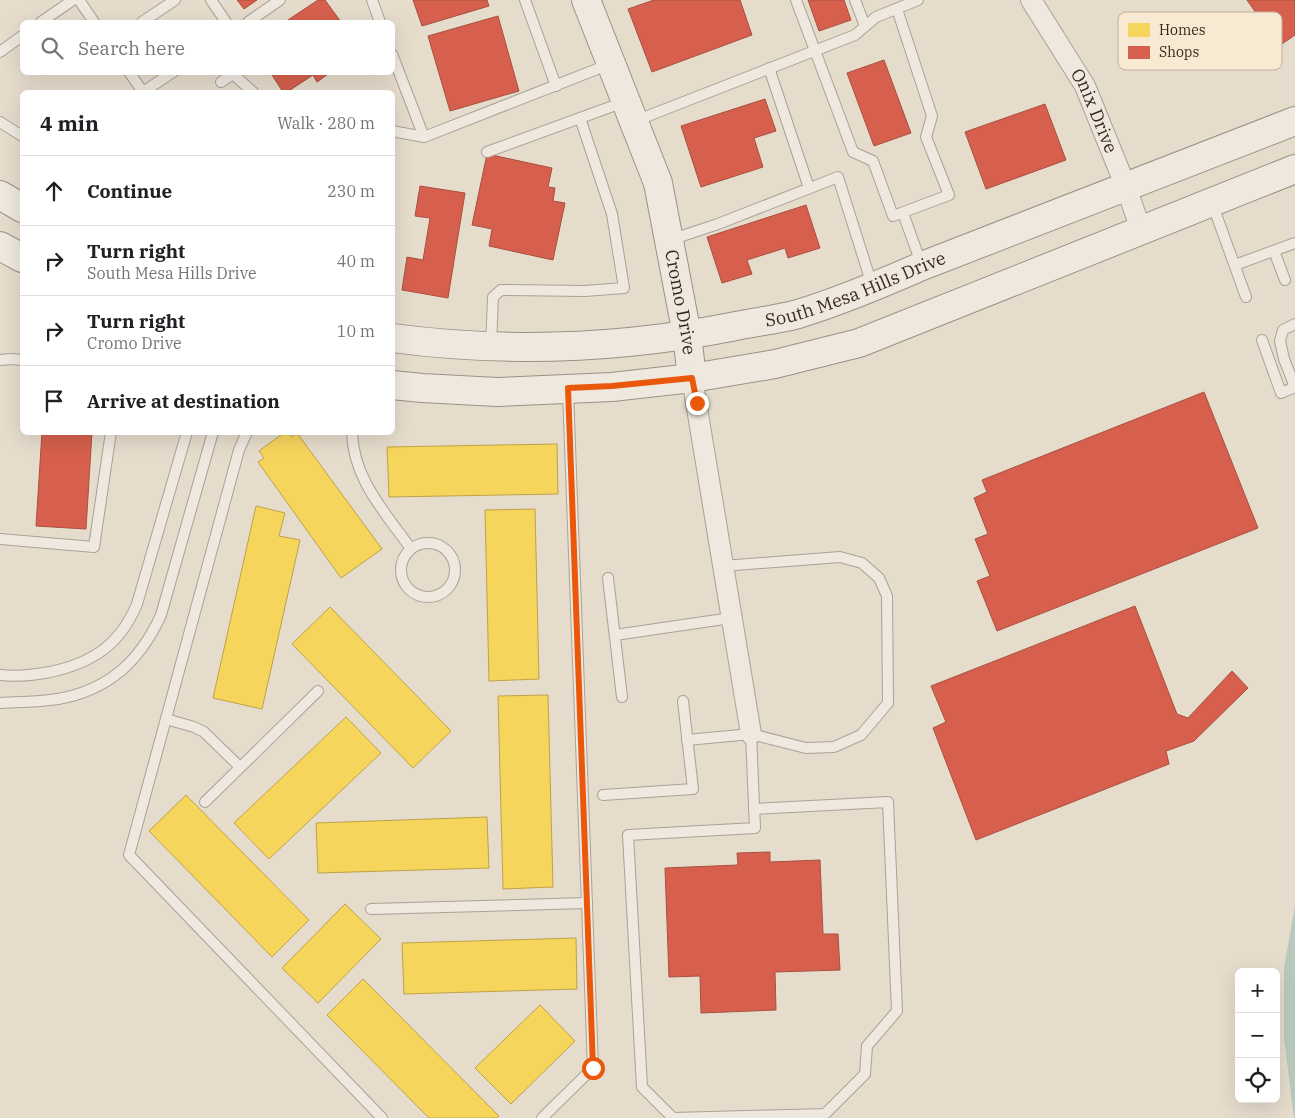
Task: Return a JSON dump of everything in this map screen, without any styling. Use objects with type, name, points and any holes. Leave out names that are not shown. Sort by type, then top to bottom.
[{"type":"street","name":"Cromo Drive","points":[[586,0],[658,183],[687,335],[692,378],[750,734]]},
{"type":"street","name":"Onix Drive","points":[[1031,0],[1085,86],[1126,187],[1141,230]]},
{"type":"street","name":"South Mesa Hills Drive","points":[[395,338],[445,345],[491,347],[582,346],[687,335],[797,314],[873,288],[922,266],[1295,121]]},
{"type":"street","points":[[395,385],[496,392],[612,386],[692,378],[775,364],[859,343],[1295,170]]},
{"type":"street","points":[[0,195],[20,207]]},
{"type":"street","points":[[0,246],[20,257]]},
{"type":"lane","points":[[44,20],[73,0]]},
{"type":"lane","points":[[79,0],[93,20]]},
{"type":"lane","points":[[145,20],[175,0]]},
{"type":"lane","points":[[210,0],[225,20]]},
{"type":"lane","points":[[251,20],[280,0]]},
{"type":"lane","points":[[372,0],[379,20]]},
{"type":"lane","points":[[525,0],[556,86]]},
{"type":"lane","points":[[796,0],[853,152],[873,161],[893,216],[949,195],[926,137],[932,116],[897,9]]},
{"type":"lane","points":[[855,0],[865,26]]},
{"type":"lane","points":[[487,152],[580,118],[630,111],[769,68],[855,34],[876,17],[918,0]]},
{"type":"lane","points":[[0,52],[20,37]]},
{"type":"lane","points":[[395,62],[424,137]]},
{"type":"lane","points":[[395,132],[424,137],[611,64]]},
{"type":"lane","points":[[769,68],[809,188]]},
{"type":"lane","points":[[131,75],[142,90]]},
{"type":"lane","points":[[146,90],[168,75]]},
{"type":"lane","points":[[221,82],[232,75]]},
{"type":"lane","points":[[234,75],[251,90]]},
{"type":"lane","points":[[491,347],[493,296],[501,290],[585,291],[624,288],[612,214],[580,118]]},
{"type":"lane","points":[[0,122],[20,135]]},
{"type":"lane","points":[[668,240],[718,224],[838,177],[873,288]]},
{"type":"lane","points":[[1211,202],[1246,297]]},
{"type":"lane","points":[[903,213],[922,266]]},
{"type":"lane","points":[[1234,265],[1295,243]]},
{"type":"lane","points":[[1274,251],[1285,280]]},
{"type":"lane","points":[[1262,340],[1280,393],[1295,388],[1284,359],[1280,341],[1283,330],[1295,324]]},
{"type":"lane","points":[[0,360],[20,360]]},
{"type":"lane","points":[[542,1118],[593,1068],[568,388]]},
{"type":"lane","points":[[0,540],[94,546],[111,435]]},
{"type":"lane","points":[[0,675],[39,674],[75,666],[102,651],[114,642],[124,630],[131,620],[137,604],[186,435]]},
{"type":"lane","points":[[0,702],[56,700],[87,691],[114,676],[134,659],[146,643],[161,615],[212,435]]},
{"type":"lane","points":[[246,435],[239,450],[129,855],[382,1118]]},
{"type":"lane","points":[[352,435],[356,462],[361,477],[411,549]]},
{"type":"lane","points":[[419,544],[438,544],[452,556],[455,565],[455,575],[446,591],[430,597],[414,593],[407,588],[401,572],[405,555],[411,549],[419,544]]},
{"type":"lane","points":[[687,740],[750,734],[806,748],[834,747],[861,735],[888,703],[887,596],[879,578],[862,563],[840,557],[723,566]]},
{"type":"lane","points":[[608,578],[622,697]]},
{"type":"lane","points":[[615,635],[732,618]]},
{"type":"lane","points":[[205,802],[318,691]]},
{"type":"lane","points":[[603,795],[693,789],[683,701]]},
{"type":"lane","points":[[166,719],[204,732],[240,767]]},
{"type":"lane","points":[[750,734],[755,828],[628,835],[642,1087],[673,1118],[825,1114],[865,1074],[867,1046],[897,1011],[888,802],[754,809]]},
{"type":"lane","points":[[371,909],[587,903]]},
{"type":"shaded area","points":[[1295,906],[1294,1118],[1284,1038],[1284,968]]},
{"type":"building: Homes","points":[[281,435],[290,435],[292,437],[298,435],[382,549],[341,578],[258,462],[264,458],[259,451]]},
{"type":"building: Homes","points":[[557,444],[558,494],[389,497],[387,447]]},
{"type":"building: Homes","points":[[256,506],[285,513],[279,536],[300,540],[262,709],[213,698]]},
{"type":"building: Homes","points":[[535,509],[539,679],[489,681],[485,510]]},
{"type":"building: Homes","points":[[330,607],[451,731],[413,768],[292,644]]},
{"type":"building: Homes","points":[[548,695],[553,887],[503,889],[498,696]]},
{"type":"building: Homes","points":[[346,717],[381,753],[269,859],[234,823]]},
{"type":"building: Homes","points":[[186,795],[309,920],[272,957],[149,831]]},
{"type":"building: Homes","points":[[487,817],[489,868],[318,873],[316,823]]},
{"type":"building: Homes","points":[[345,904],[381,939],[318,1003],[282,968]]},
{"type":"building: Homes","points":[[576,938],[577,989],[404,994],[402,943]]},
{"type":"building: Homes","points":[[363,979],[499,1116],[496,1118],[429,1118],[327,1015]]},
{"type":"building: Homes","points":[[540,1005],[575,1041],[511,1104],[475,1068]]},
{"type":"building: Shops","points":[[237,0],[257,0],[244,9]]},
{"type":"building: Shops","points":[[318,0],[325,0],[340,20],[288,20]]},
{"type":"building: Shops","points":[[413,0],[487,0],[489,6],[422,26]]},
{"type":"building: Shops","points":[[654,0],[740,0],[752,35],[652,72],[628,9]]},
{"type":"building: Shops","points":[[808,0],[844,0],[851,20],[819,31]]},
{"type":"building: Shops","points":[[1247,0],[1295,0],[1295,35],[1282,44],[1282,12],[1255,12]]},
{"type":"building: Shops","points":[[498,16],[519,91],[450,111],[428,36]]},
{"type":"building: Shops","points":[[884,60],[911,133],[874,146],[847,73]]},
{"type":"building: Shops","points":[[272,75],[313,75],[290,90],[282,90]]},
{"type":"building: Shops","points":[[313,75],[327,75],[317,82]]},
{"type":"building: Shops","points":[[765,99],[776,131],[754,138],[763,167],[701,187],[681,126]]},
{"type":"building: Shops","points":[[1045,104],[1066,160],[986,189],[965,132]]},
{"type":"building: Shops","points":[[487,154],[552,168],[548,187],[555,188],[553,201],[565,203],[553,260],[489,246],[492,229],[472,225]]},
{"type":"building: Shops","points":[[420,186],[465,193],[448,298],[402,290],[407,257],[423,260],[430,218],[415,216]]},
{"type":"building: Shops","points":[[806,205],[820,248],[788,258],[785,248],[747,260],[752,274],[722,283],[707,237]]},
{"type":"building: Shops","points":[[1204,392],[1258,528],[997,631],[977,581],[990,576],[975,539],[988,534],[974,498],[987,492],[982,480]]},
{"type":"building: Shops","points":[[42,435],[92,435],[86,529],[36,526]]},
{"type":"building: Shops","points":[[1135,606],[1177,714],[1188,718],[1232,671],[1248,688],[1194,741],[1166,751],[1169,764],[976,840],[933,728],[946,722],[931,686]]},
{"type":"building: Shops","points":[[770,852],[770,862],[820,860],[823,934],[838,934],[840,970],[775,972],[776,1010],[701,1013],[700,976],[669,977],[665,868],[738,865],[737,853]]},
{"type":"route","points":[[593,1068],[568,388],[612,386],[692,378],[697,403]]}]
